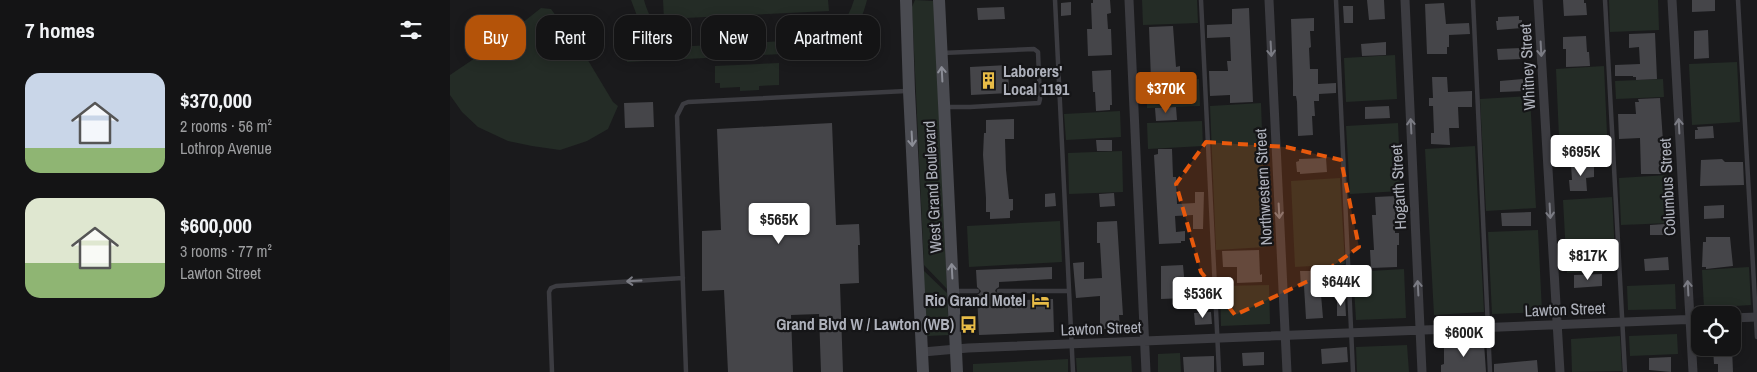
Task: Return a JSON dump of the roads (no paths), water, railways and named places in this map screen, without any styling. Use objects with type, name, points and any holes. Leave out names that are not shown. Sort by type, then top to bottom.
[{"type":"main road","name":"West Grand Boulevard","points":[[906,0],[923,372]]},
{"type":"main road","name":"West Grand Boulevard","points":[[939,0],[957,372]]},
{"type":"street","points":[[1129,0],[1146,372]]},
{"type":"street","name":"Northwestern Street","points":[[1269,0],[1286,372]]},
{"type":"street","name":"Hogarth Street","points":[[1405,0],[1422,372]]},
{"type":"street","name":"Whitney Street","points":[[1538,0],[1560,372]]},
{"type":"street","name":"Columbus Street","points":[[1672,0],[1693,372]]},
{"type":"street","points":[[1741,318],[1756,317]]},
{"type":"street","name":"Lawton Street","points":[[922,352],[968,348],[1690,320]]},
{"type":"lane","points":[[1055,0],[1073,372]]},
{"type":"lane","points":[[1201,0],[1219,372]]},
{"type":"lane","points":[[1336,0],[1353,372]]},
{"type":"lane","points":[[1473,0],[1490,372]]},
{"type":"lane","points":[[1605,0],[1625,372]]},
{"type":"lane","points":[[1738,0],[1757,338]]},
{"type":"lane","points":[[942,53],[1036,50],[1038,52],[1040,99],[1039,103],[1036,104],[970,108],[944,106]]},
{"type":"lane","points":[[686,372],[677,116],[683,104],[716,100],[909,91]]},
{"type":"lane","points":[[552,372],[549,310],[550,288],[556,286],[683,278]]},
{"type":"lane","points":[[953,291],[977,291]]},
{"type":"lane","points":[[999,291],[1069,291]]},
{"type":"place","name":"Laborers' Local 1191","points":[[989,80]]},
{"type":"place","name":"Rio Grand Motel","points":[[1040,300]]},
{"type":"place","name":"Grand Blvd W / Lawton (WB)","points":[[968,324]]}]
